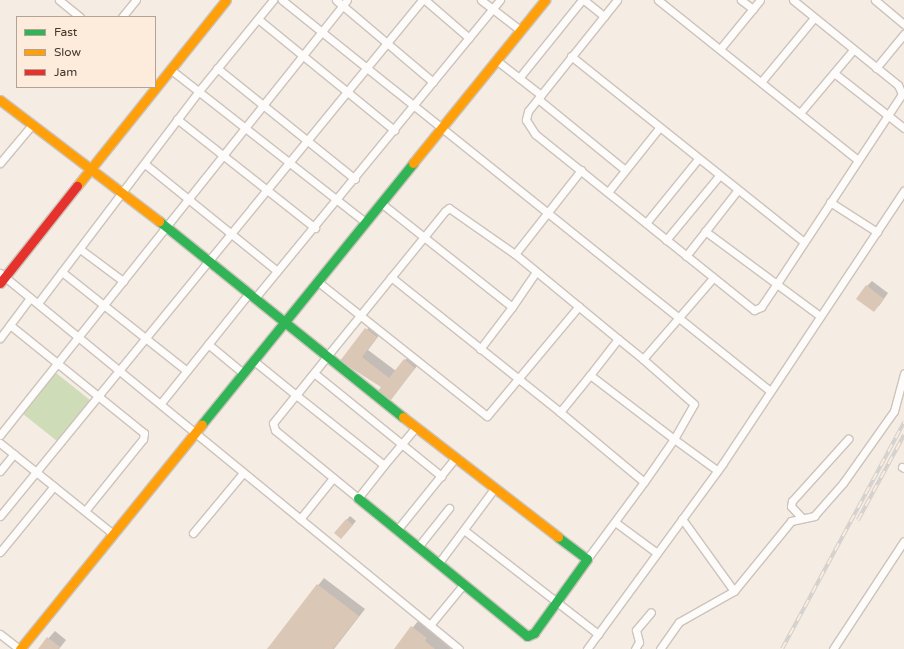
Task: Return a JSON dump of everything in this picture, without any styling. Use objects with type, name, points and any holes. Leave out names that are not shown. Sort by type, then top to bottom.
[{"type":"street","points":[[59,0],[79,16]]},
{"type":"street","points":[[123,16],[136,0]]},
{"type":"street","points":[[156,87],[226,0]]},
{"type":"street","points":[[38,303],[145,164],[198,92],[273,0]]},
{"type":"street","points":[[282,0],[770,391]]},
{"type":"street","points":[[336,0],[344,2],[388,44],[433,82]]},
{"type":"street","points":[[0,516],[268,191],[423,0],[470,38]]},
{"type":"street","points":[[482,0],[520,30]]},
{"type":"street","points":[[161,403],[208,344],[277,271],[315,228],[500,0]]},
{"type":"street","points":[[0,634],[20,649],[194,431],[254,361],[441,127],[545,0]]},
{"type":"street","points":[[519,78],[583,0],[604,16]]},
{"type":"street","points":[[617,0],[528,111],[526,120],[529,127],[666,240],[754,310],[761,307],[776,285],[900,99],[902,90],[793,0]]},
{"type":"street","points":[[658,0],[858,160]]},
{"type":"street","points":[[741,0],[753,9]]},
{"type":"street","points":[[720,49],[760,0]]},
{"type":"street","points":[[874,0],[904,24]]},
{"type":"street","points":[[0,435],[344,2]]},
{"type":"street","points":[[761,82],[814,18]]},
{"type":"street","points":[[258,19],[301,56],[394,130]]},
{"type":"street","points":[[876,68],[904,34]]},
{"type":"street","points":[[800,113],[853,50]]},
{"type":"street","points":[[571,56],[737,191],[804,242]]},
{"type":"street","points":[[496,60],[519,78],[539,97],[625,170]]},
{"type":"street","points":[[217,68],[355,179]]},
{"type":"street","points":[[170,69],[289,164],[365,222]]},
{"type":"street","points":[[834,73],[904,128]]},
{"type":"street","points":[[155,88],[92,168],[2,277],[38,303],[161,403],[243,473],[459,649]]},
{"type":"street","points":[[0,100],[31,126],[92,168],[210,260],[252,296],[328,355],[494,489],[587,559]]},
{"type":"street","points":[[177,120],[315,228]]},
{"type":"street","points":[[0,163],[31,126]]},
{"type":"street","points":[[608,192],[659,128]]},
{"type":"street","points":[[646,223],[698,158]]},
{"type":"street","points":[[145,164],[277,271]]},
{"type":"street","points":[[515,254],[581,170]]},
{"type":"street","points":[[666,240],[719,176]]},
{"type":"street","points":[[587,649],[718,471],[904,190]]},
{"type":"street","points":[[686,256],[737,191]]},
{"type":"street","points":[[381,202],[512,307]]},
{"type":"street","points":[[830,202],[877,232]]},
{"type":"street","points":[[456,209],[580,306],[694,404],[674,439],[644,482],[534,633],[527,636],[332,478],[273,426],[296,395],[424,237],[445,211],[456,209]]},
{"type":"street","points":[[705,231],[776,285],[820,316]]},
{"type":"street","points":[[80,249],[123,281]]},
{"type":"street","points":[[62,272],[145,340],[187,371]]},
{"type":"street","points":[[480,348],[512,307],[536,272]]},
{"type":"street","points":[[391,277],[560,412],[644,482]]},
{"type":"street","points":[[643,359],[676,317],[713,278]]},
{"type":"street","points":[[317,281],[482,414],[491,415],[580,306]]},
{"type":"street","points":[[0,338],[30,298]]},
{"type":"street","points":[[10,325],[57,364],[142,430],[144,436],[85,511]]},
{"type":"street","points":[[560,412],[618,339]]},
{"type":"street","points":[[208,344],[243,373]]},
{"type":"street","points":[[254,361],[384,465]]},
{"type":"street","points":[[660,649],[679,622],[734,591],[791,521],[814,516],[890,418],[904,372]]},
{"type":"street","points":[[314,373],[441,476]]},
{"type":"street","points":[[590,375],[718,471]]},
{"type":"street","points":[[358,498],[416,427]]},
{"type":"street","points":[[802,518],[792,506],[792,501],[848,439]]},
{"type":"street","points":[[0,442],[113,534]]},
{"type":"street","points":[[0,471],[14,454]]},
{"type":"street","points":[[397,530],[455,458]]},
{"type":"street","points":[[193,533],[243,473]]},
{"type":"street","points":[[300,519],[332,478]]},
{"type":"street","points":[[0,552],[54,486]]},
{"type":"street","points":[[438,564],[494,489]]},
{"type":"street","points":[[418,547],[450,508]]},
{"type":"street","points":[[682,519],[734,591]]},
{"type":"street","points":[[615,522],[657,554]]},
{"type":"street","points":[[464,530],[598,634]]},
{"type":"street","points":[[833,649],[904,541]]},
{"type":"street","points":[[430,625],[463,585]]},
{"type":"street","points":[[635,649],[639,642],[636,630],[651,612]]},
{"type":"green space","points":[[51,369],[95,404],[62,445],[18,410]]},
{"type":"building","points":[[866,285],[884,299],[874,312],[856,299]]},
{"type":"building","points":[[365,328],[377,337],[362,357],[389,378],[404,359],[415,368],[391,400],[378,391],[381,387],[340,361]]},
{"type":"building","points":[[346,519],[353,525],[341,539],[334,533]]},
{"type":"building","points":[[317,584],[359,616],[333,649],[267,649]]},
{"type":"building","points":[[411,626],[427,638],[425,641],[435,649],[394,649]]},
{"type":"building","points":[[47,637],[60,647],[58,649],[38,649]]},
{"type":"railway","points":[[782,649],[904,422]]},
{"type":"railway","points":[[858,520],[904,435]]},
{"type":"traffic: fast","points":[[202,424],[413,163]]},
{"type":"traffic: fast","points":[[159,221],[403,417]]},
{"type":"traffic: fast","points":[[358,498],[527,636],[534,633],[587,559],[558,537]]},
{"type":"traffic: slow","points":[[156,87],[226,0]]},
{"type":"traffic: slow","points":[[413,163],[545,0]]},
{"type":"traffic: slow","points":[[77,186],[156,88]]},
{"type":"traffic: slow","points":[[0,100],[159,221]]},
{"type":"traffic: slow","points":[[403,417],[558,537]]},
{"type":"traffic: slow","points":[[20,649],[202,424]]},
{"type":"traffic: jam","points":[[0,283],[77,186]]}]
